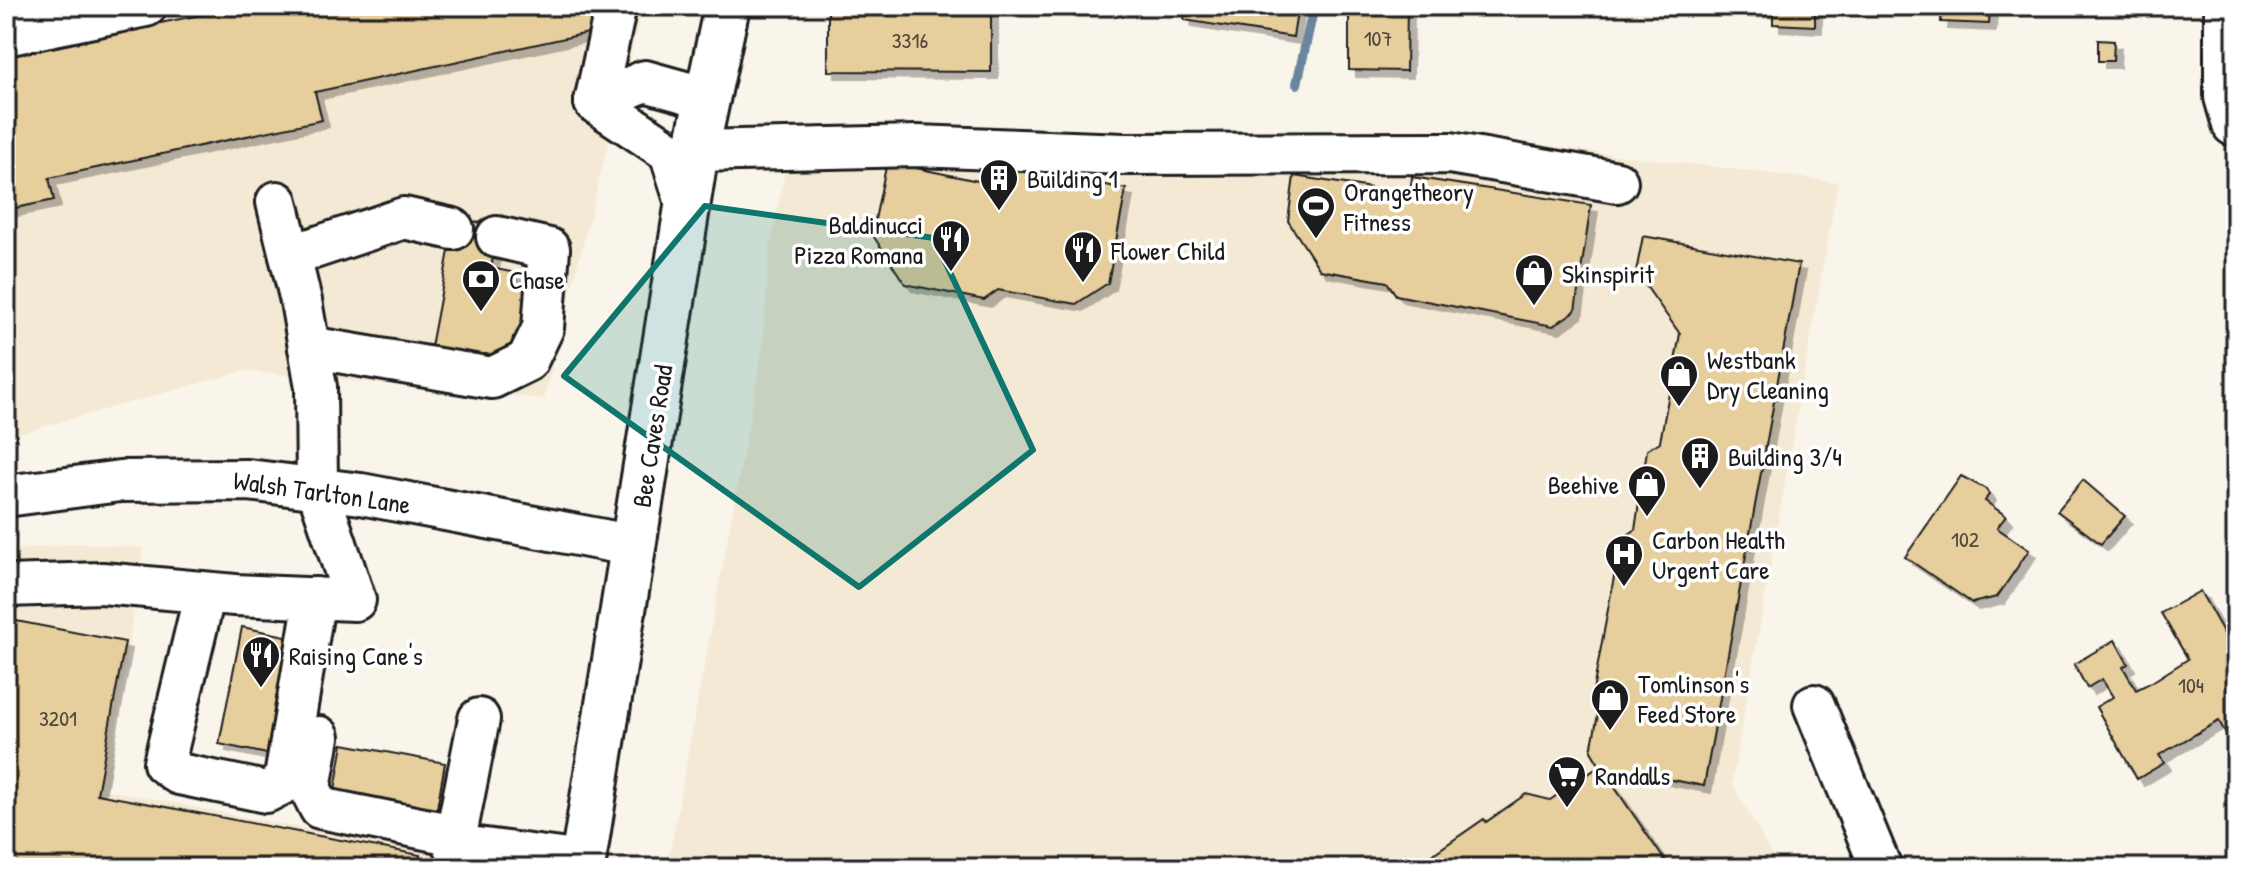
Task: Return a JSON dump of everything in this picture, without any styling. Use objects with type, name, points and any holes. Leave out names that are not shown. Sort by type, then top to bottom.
[{"type":"main road","name":"Bee Caves Road","points":[[582,865],[696,151],[727,6]]},
{"type":"street","points":[[6,35],[146,6]]},
{"type":"street","points":[[595,102],[616,6]]},
{"type":"street","points":[[2225,6],[2225,97],[2233,125]]},
{"type":"street","points":[[595,102],[645,81],[706,98]]},
{"type":"street","points":[[595,102],[670,152],[687,206]]},
{"type":"street","points":[[696,151],[917,146],[1124,154],[1450,153],[1617,182]]},
{"type":"street","points":[[6,586],[102,583],[205,593],[355,600],[317,487],[316,387],[277,202]]},
{"type":"street","points":[[290,256],[404,218],[453,229]]},
{"type":"street","points":[[309,347],[492,378],[527,361],[543,328],[549,249],[497,237]]},
{"type":"street","name":"Walsh Tarlton Lane","points":[[6,496],[76,485],[176,479],[248,480],[317,487],[635,546]]},
{"type":"street","points":[[205,593],[164,763],[179,774],[266,792],[284,783],[330,599]]},
{"type":"street","points":[[330,599],[310,788],[320,808],[454,840],[582,865]]},
{"type":"street","points":[[1814,705],[1881,868]]},
{"type":"street","points":[[454,840],[479,719]]},
{"type":"highlighted area","points":[[705,206],[934,238],[1033,450],[859,587],[564,376]]},
{"type":"shaded area","points":[[54,6],[643,6],[544,399],[243,371],[6,437],[6,18]]},
{"type":"shaded area","points":[[1441,133],[1838,182],[1732,783],[1779,868],[667,868],[763,345],[769,254],[787,159]]},
{"type":"shaded area","points":[[80,543],[143,548],[107,790],[506,868],[6,868],[6,551]]},
{"type":"building","points":[[245,6],[588,6],[593,32],[315,92],[322,120],[49,178],[54,200],[6,210],[6,54]]},
{"type":"building","points":[[837,6],[991,6],[991,72],[828,71],[828,9],[837,9]]},
{"type":"building","points":[[1186,6],[1298,6],[1293,37],[1184,20]]},
{"type":"building","points":[[1349,6],[1407,6],[1406,71],[1349,70]]},
{"type":"building","points":[[1711,6],[1815,6],[1815,26],[1773,24],[1773,11],[1711,9]]},
{"type":"building","points":[[1942,6],[1990,6],[1989,24],[1941,22]]},
{"type":"building","points":[[2098,40],[2114,41],[2113,61],[2098,61]]},
{"type":"building","name":"Building 1","points":[[887,162],[1007,187],[1011,166],[1126,189],[1108,283],[1076,304],[998,290],[984,300],[905,284],[872,234]]},
{"type":"building","points":[[1294,176],[1410,194],[1412,177],[1591,205],[1575,311],[1553,326],[1396,295],[1387,282],[1320,270],[1288,221]]},
{"type":"building","name":"Chase","points":[[455,219],[499,225],[491,268],[516,273],[515,286],[529,289],[521,336],[513,337],[510,358],[485,354],[485,362],[430,352]]},
{"type":"building","name":"Building 3/4","points":[[1643,236],[1799,264],[1704,786],[1600,766],[1591,751],[1599,709],[1592,696],[1621,539],[1635,530],[1647,450],[1660,442],[1680,334],[1636,272]]},
{"type":"building","points":[[1961,476],[1986,489],[1989,494],[1985,501],[2006,516],[1997,528],[2029,550],[1997,597],[1972,603],[1905,557]]},
{"type":"building","points":[[2083,480],[2125,516],[2101,544],[2057,511]]},
{"type":"building","points":[[2200,591],[2236,655],[2236,731],[2227,736],[2219,721],[2159,755],[2164,763],[2137,779],[2096,707],[2113,697],[2102,679],[2087,688],[2074,664],[2115,640],[2128,664],[2123,667],[2136,690],[2152,682],[2188,659],[2161,613]]},
{"type":"building","points":[[6,619],[125,642],[97,794],[420,855],[417,868],[6,868]]},
{"type":"building","points":[[242,627],[300,639],[277,756],[219,744]]},
{"type":"building","points":[[343,744],[445,763],[436,814],[334,795]]},
{"type":"building","name":"Randalls","points":[[1600,766],[1670,868],[1413,868],[1526,794],[1550,800]]},
{"type":"waterway","points":[[1297,84],[1314,6]]},
{"type":"place","name":"Building 1","points":[[999,212]]},
{"type":"place","name":"Orangetheory Fitness","points":[[1316,240]]},
{"type":"place","name":"Baldinucci Pizza Romana","points":[[951,273]]},
{"type":"place","name":"Flower Child","points":[[1083,284]]},
{"type":"place","name":"Skinspirit","points":[[1534,307]]},
{"type":"place","name":"Chase","points":[[481,313]]},
{"type":"place","name":"Westbank Dry Cleaning","points":[[1679,408]]},
{"type":"place","name":"Building 3/4","points":[[1700,490]]},
{"type":"place","name":"Beehive","points":[[1647,518]]},
{"type":"place","name":"Carbon Health Urgent Care","points":[[1624,588]]},
{"type":"place","name":"Raising Cane's","points":[[261,689]]},
{"type":"place","name":"Tomlinson's Feed Store","points":[[1610,732]]},
{"type":"place","name":"Randalls","points":[[1567,809]]}]
